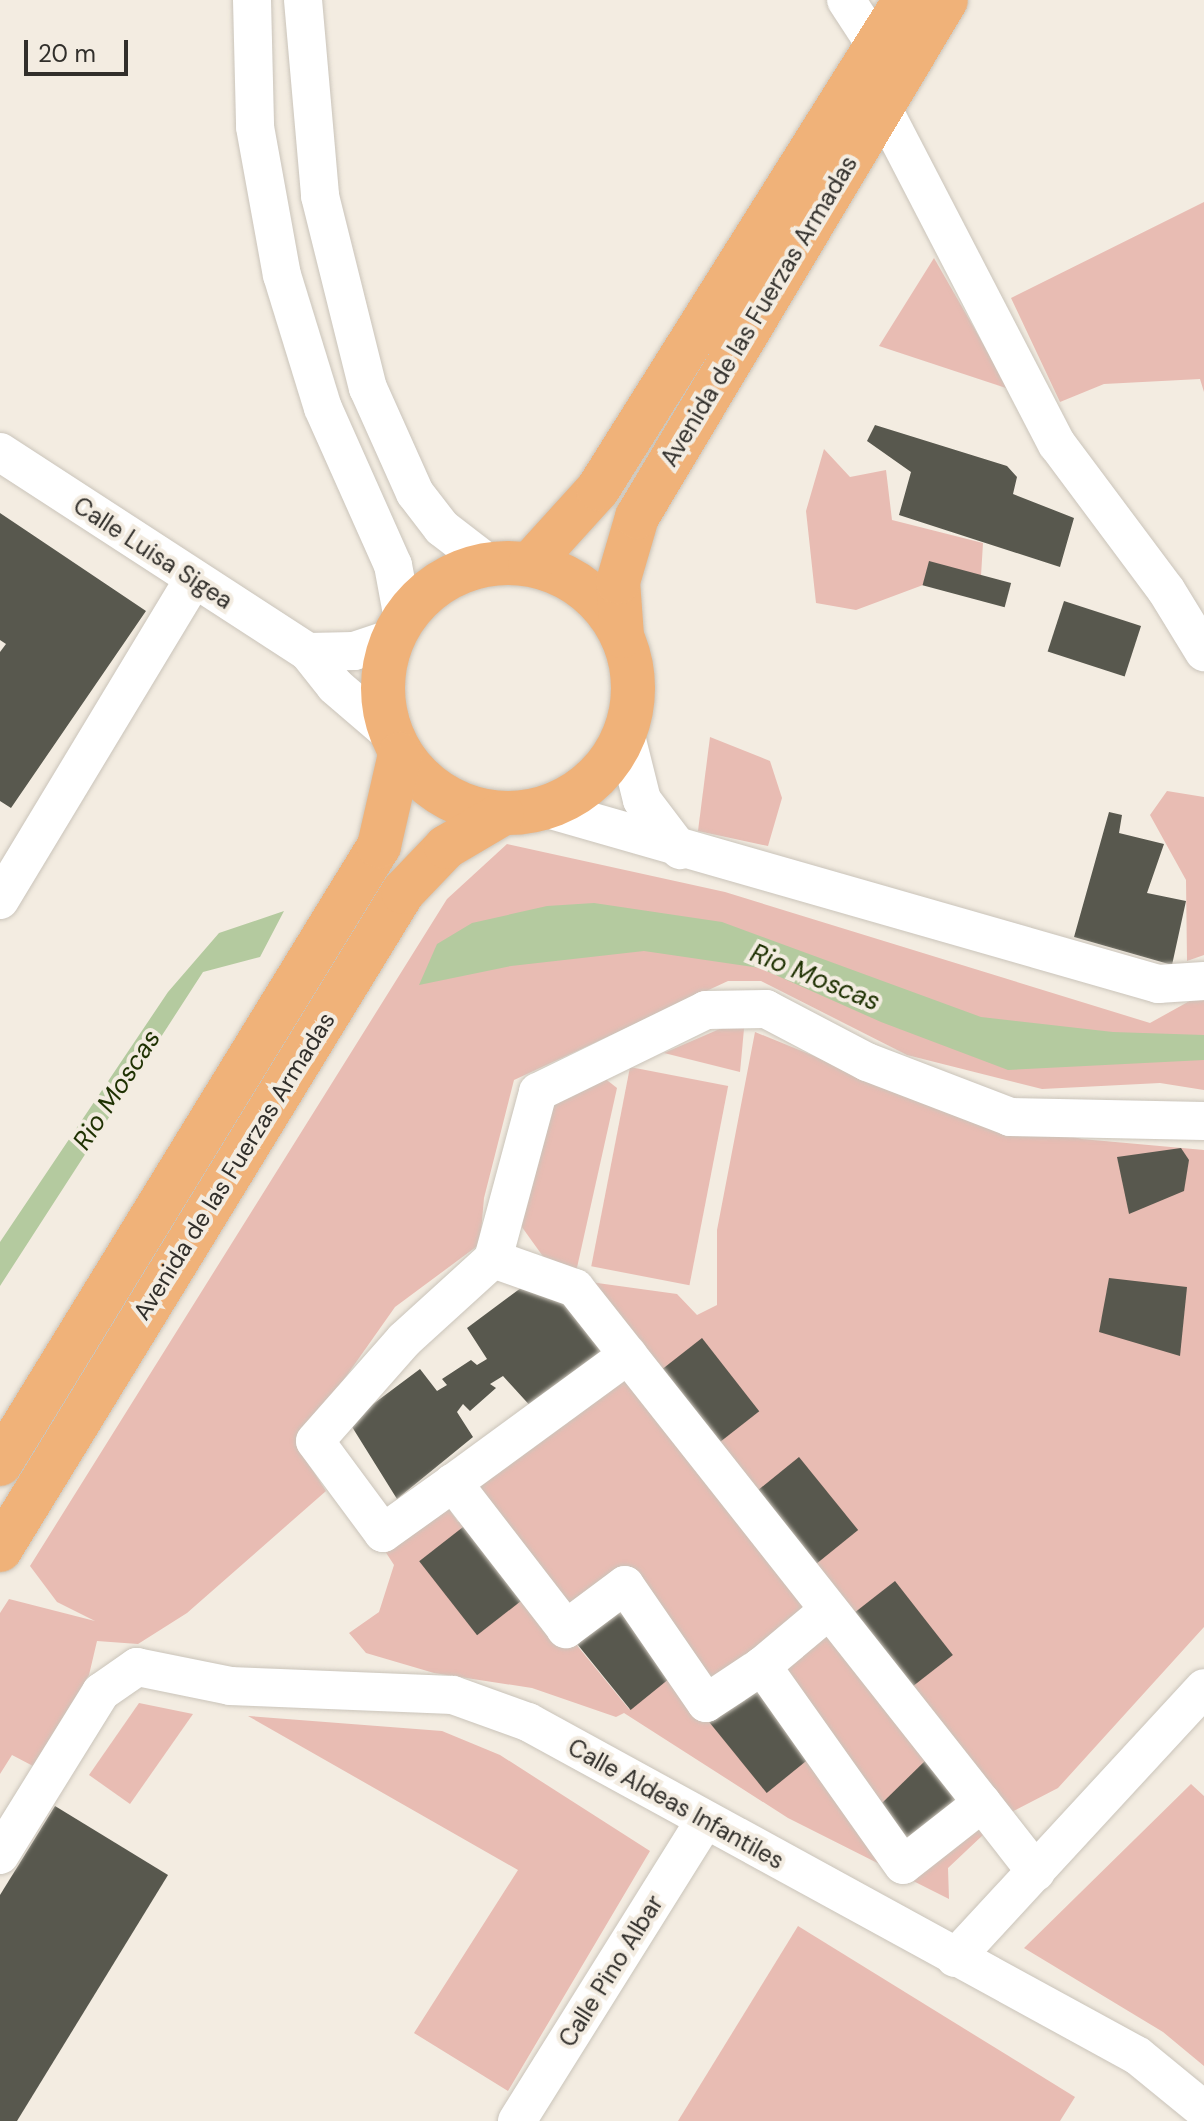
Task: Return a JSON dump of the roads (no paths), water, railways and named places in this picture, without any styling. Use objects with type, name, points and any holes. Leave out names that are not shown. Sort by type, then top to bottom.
[{"type":"main road","name":"Avenida de las Fuerzas Armadas","points":[[510,564],[598,489],[905,0]]},
{"type":"main road","name":"Avenida de las Fuerzas Armadas","points":[[622,636],[618,582],[637,517],[946,0]]},
{"type":"main road","points":[[510,564],[585,589],[604,607],[622,636],[633,684],[625,732],[594,779],[544,808],[502,814],[446,797],[396,744],[383,680],[398,628],[449,577],[510,564]]},
{"type":"main road","name":"Avenida de las Fuerzas Armadas","points":[[0,1464],[373,857],[387,827],[396,744]]},
{"type":"main road","name":"Avenida de las Fuerzas Armadas","points":[[0,1550],[403,892],[446,847],[502,814]]},
{"type":"street","points":[[252,0],[255,127],[282,275],[323,408],[393,565],[398,628],[354,651],[308,652]]},
{"type":"street","points":[[303,0],[320,196],[368,388],[415,493],[442,528],[510,564]]},
{"type":"street","points":[[846,0],[876,46]]},
{"type":"street","points":[[882,107],[1057,444],[1166,590],[1204,652]]},
{"type":"street","name":"Calle Luisa Sigea","points":[[0,452],[308,652],[335,686],[396,744]]},
{"type":"street","points":[[0,900],[193,580]]},
{"type":"street","points":[[625,732],[642,800],[680,850]]},
{"type":"street","points":[[544,808],[680,850],[1158,984],[1204,981]]},
{"type":"street","points":[[628,1355],[383,1533],[315,1441],[404,1340],[493,1259],[538,1092],[706,1010],[766,1009],[867,1062],[1010,1117],[1204,1121]]},
{"type":"street","points":[[493,1259],[575,1288],[1036,1872]]},
{"type":"street","points":[[453,1483],[566,1629],[625,1585],[706,1703],[762,1666],[829,1610]]},
{"type":"street","points":[[762,1666],[903,1865],[982,1803]]},
{"type":"street","name":"Calle Aldeas Infantiles","points":[[0,1855],[101,1692],[137,1667],[230,1686],[453,1695],[528,1722],[1138,2056],[1204,2110]]},
{"type":"street","points":[[955,1958],[1204,1688]]},
{"type":"street","name":"Calle Pino Albar","points":[[517,2121],[705,1820]]},
{"type":"water","name":"Rio Moscas","points":[[594,903],[722,922],[981,1017],[1113,1032],[1204,1035],[1204,1060],[1008,1070],[881,1022],[760,968],[644,951],[511,966],[419,985],[437,944],[472,923],[547,906]]},
{"type":"water","name":"Rio Moscas","points":[[284,911],[260,957],[203,972],[0,1286],[0,1242],[168,992],[219,933]]}]
